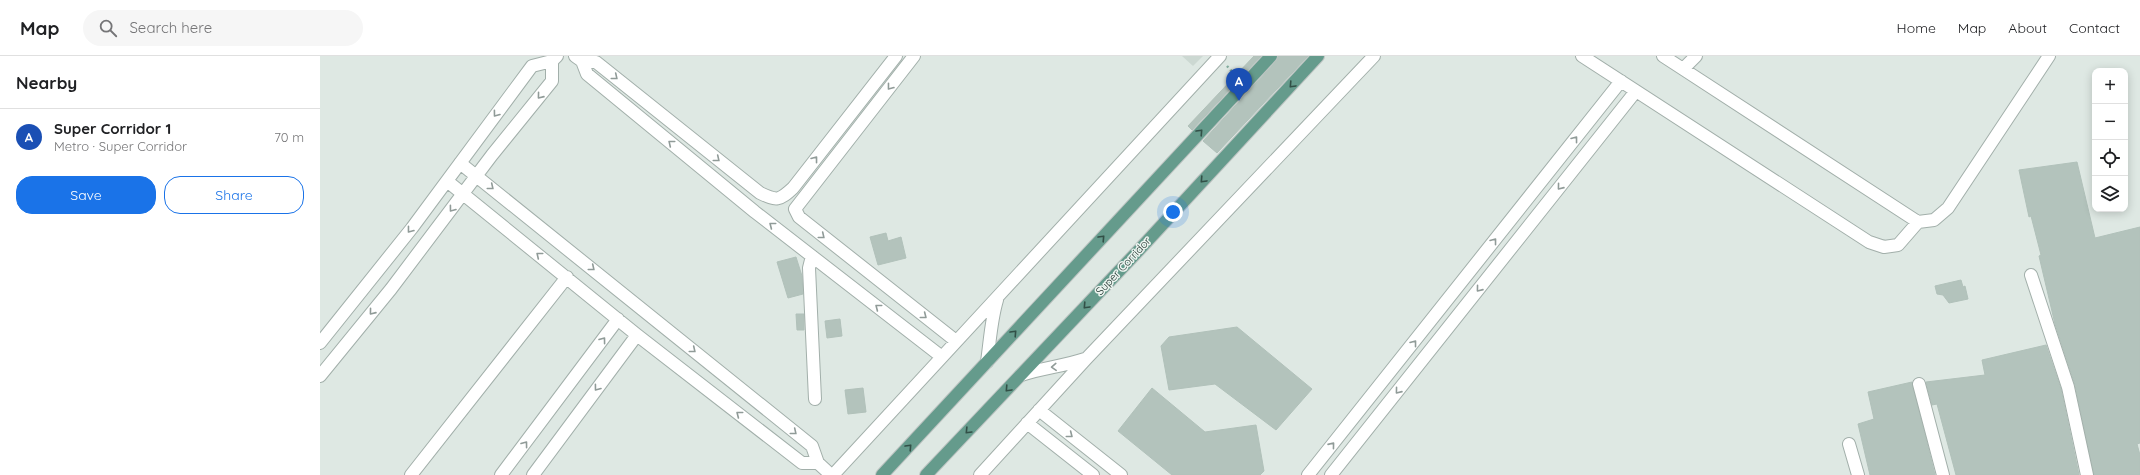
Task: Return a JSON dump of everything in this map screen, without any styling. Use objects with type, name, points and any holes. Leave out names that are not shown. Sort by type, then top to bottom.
[{"type":"main road","points":[[882,475],[1271,56]]},
{"type":"main road","name":"Super Corridor","points":[[926,475],[1318,56]]},
{"type":"street","points":[[578,59],[596,62],[760,193],[774,200],[783,197],[793,188],[896,56]]},
{"type":"street","points":[[914,56],[795,209],[799,217],[956,341]]},
{"type":"street","points":[[460,163],[477,175],[812,446],[818,463],[832,475],[1220,56]]},
{"type":"street","points":[[980,475],[1086,359],[1374,56]]},
{"type":"street","points":[[1582,56],[1869,242],[1884,247],[1898,245],[1918,222]]},
{"type":"street","points":[[1663,56],[1918,222],[1934,220],[1948,208],[2044,58]]},
{"type":"street","points":[[1683,69],[1696,56]]},
{"type":"street","points":[[320,342],[412,228],[532,66],[555,58],[552,81],[477,175],[391,289],[320,376]]},
{"type":"street","points":[[578,59],[587,74],[812,256],[942,357]]},
{"type":"street","points":[[1308,475],[1621,81]]},
{"type":"street","points":[[1330,475],[1636,91]]},
{"type":"street","points":[[447,181],[637,335],[802,463],[818,463]]},
{"type":"street","points":[[812,256],[809,268],[815,399]]},
{"type":"street","points":[[2031,275],[2068,387],[2086,475]]},
{"type":"street","points":[[411,475],[567,277]]},
{"type":"street","points":[[987,362],[991,337],[991,318],[997,297]]},
{"type":"street","points":[[501,475],[618,319]]},
{"type":"street","points":[[533,475],[637,335]]},
{"type":"street","points":[[1021,375],[1044,368],[1063,367],[1086,359]]},
{"type":"street","points":[[1919,384],[1943,475]]},
{"type":"street","points":[[1039,410],[1121,475]]},
{"type":"street","points":[[1027,423],[1093,475]]},
{"type":"street","points":[[1849,444],[1858,475]]},
{"type":"path","points":[[1232,62],[1227,67],[1236,76]]},
{"type":"shaded area","points":[[1182,56],[1203,56],[1193,66]]},
{"type":"building","points":[[1254,56],[1261,56],[1192,130],[1188,126]]},
{"type":"building","points":[[1278,56],[1308,56],[1217,153],[1203,141],[1276,61]]},
{"type":"building","points":[[2077,162],[2095,238],[2140,227],[2140,443],[2137,444],[2140,455],[2140,475],[2094,475],[2075,385],[2055,324],[2039,256],[2041,255],[2031,216],[2029,217],[2019,170]]},
{"type":"building","points":[[886,233],[888,241],[901,237],[906,258],[878,265],[870,237]]},
{"type":"building","points":[[796,257],[802,276],[803,294],[788,298],[777,262]]},
{"type":"building","points":[[1961,280],[1963,287],[1965,286],[1968,299],[1949,303],[1943,295],[1937,294],[1935,286]]},
{"type":"building","points":[[796,314],[804,314],[804,330],[797,330]]},
{"type":"building","points":[[840,319],[842,336],[827,338],[825,321]]},
{"type":"building","points":[[1237,327],[1312,389],[1276,430],[1215,384],[1169,390],[1161,346],[1169,337]]},
{"type":"building","points":[[2046,345],[2061,389],[2079,475],[1956,475],[1937,404],[1932,405],[1926,382],[1985,375],[1982,360]]},
{"type":"building","points":[[1912,382],[1935,475],[1870,475],[1858,424],[1874,419],[1868,392]]},
{"type":"building","points":[[863,388],[866,412],[848,414],[845,390]]},
{"type":"building","points":[[1152,388],[1205,432],[1256,425],[1264,471],[1260,475],[1172,475],[1118,431]]},
{"type":"place","name":"Super Corridor 1","points":[[1239,101]]}]
